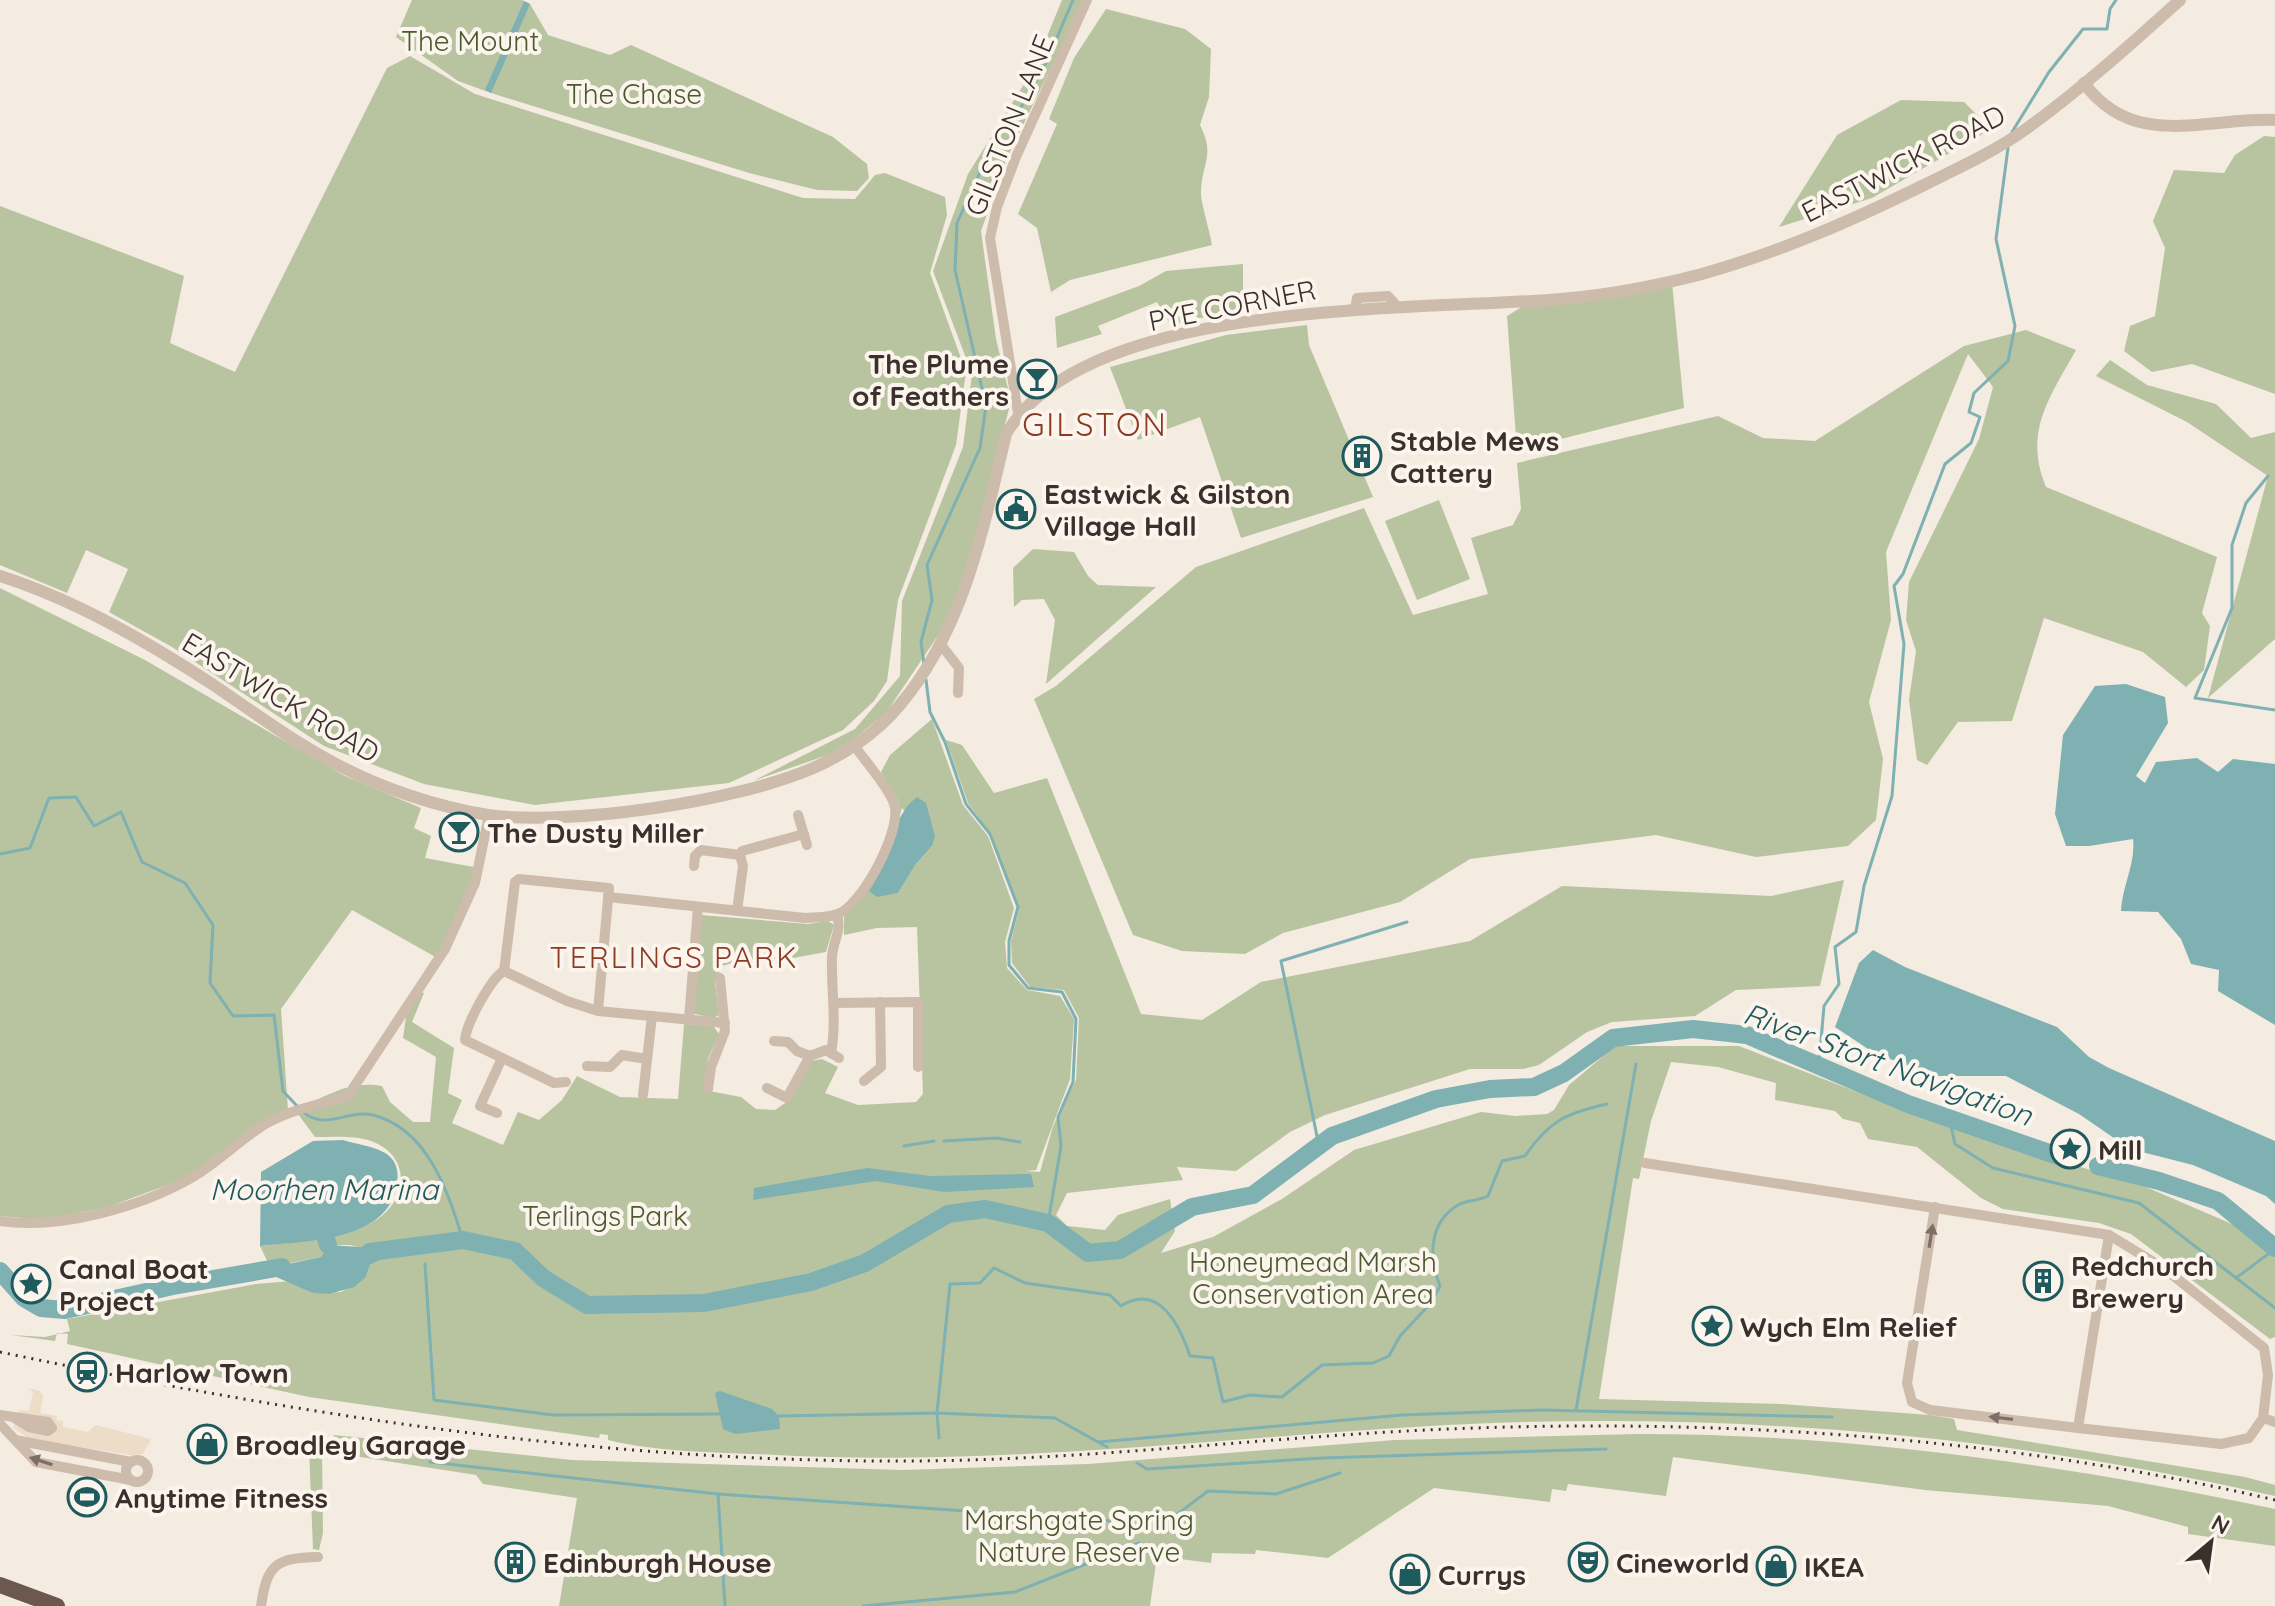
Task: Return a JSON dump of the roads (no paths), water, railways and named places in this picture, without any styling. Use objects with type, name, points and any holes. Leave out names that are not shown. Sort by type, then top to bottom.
[{"type":"highway","points":[[0,1585],[57,1606]]},
{"type":"street","name":"GILSTON LANE","points":[[1018,413],[990,238],[997,207],[1016,157],[1087,0]]},
{"type":"street","name":"EASTWICK ROAD","points":[[1399,307],[1590,295],[1664,283],[1832,230],[1994,150],[2084,83],[2180,0]]},
{"type":"street","points":[[2084,83],[2096,99],[2109,108],[2136,121],[2166,129],[2223,120],[2275,120]]},
{"type":"street","name":"PYE CORNER","points":[[933,662],[963,590],[1006,434],[1018,413],[1055,383],[1140,346],[1190,332],[1319,311],[1399,307]]},
{"type":"street","name":"EASTWICK ROAD","points":[[0,576],[79,609],[147,645],[336,764],[391,788],[489,815],[606,814],[682,802],[786,778],[854,745],[898,709],[933,662]]},
{"type":"street","points":[[942,646],[959,668],[958,693]]},
{"type":"street","points":[[504,971],[515,882],[519,879],[698,907],[805,918],[837,915],[865,889],[895,817],[893,800],[854,745]]},
{"type":"street","points":[[0,1221],[33,1225],[61,1222],[154,1194],[191,1178],[262,1126],[291,1112],[348,1096],[445,949],[475,883],[489,815]]},
{"type":"street","points":[[740,855],[742,851],[806,839],[798,815]]},
{"type":"street","points":[[694,866],[695,856],[701,850],[740,855]]},
{"type":"street","points":[[737,911],[743,866],[740,855]]},
{"type":"street","points":[[598,1011],[608,893]]},
{"type":"street","points":[[689,1019],[698,907]]},
{"type":"street","points":[[767,1088],[787,1098],[810,1056],[826,1050],[835,1055],[832,957],[841,930],[837,915]]},
{"type":"street","points":[[504,971],[567,1001],[598,1011],[725,1023]]},
{"type":"street","points":[[504,971],[494,976],[466,1027],[465,1040],[554,1083],[566,1082]]},
{"type":"street","points":[[708,1089],[725,1023],[720,978]]},
{"type":"street","points":[[864,1081],[881,1067],[880,1002]]},
{"type":"street","points":[[834,1003],[918,1002],[918,1067]]},
{"type":"street","points":[[643,1095],[652,1016]]},
{"type":"street","points":[[774,1041],[788,1042],[810,1056]]},
{"type":"street","points":[[587,1066],[610,1067],[622,1055],[647,1059]]},
{"type":"street","points":[[497,1113],[480,1106],[502,1058]]},
{"type":"street","points":[[1645,1163],[1935,1207],[2109,1235],[2165,1269],[2264,1348],[2268,1375],[2260,1427],[2249,1438],[2221,1444],[1930,1410],[1912,1402],[1907,1383],[1935,1207]]},
{"type":"street","points":[[2078,1428],[2109,1235]]},
{"type":"street","points":[[0,1415],[13,1417]]},
{"type":"street","points":[[2263,1418],[2275,1422]]},
{"type":"street","points":[[0,1424],[15,1440],[36,1462],[131,1480],[142,1480],[148,1473],[142,1462],[15,1440]]},
{"type":"street","points":[[131,1462],[127,1471],[131,1480]]},
{"type":"street","points":[[261,1606],[268,1573],[276,1564],[288,1559],[318,1557]]},
{"type":"water","points":[[524,1],[530,4],[491,93],[485,90]]},
{"type":"water","points":[[2126,684],[2165,697],[2168,723],[2136,776],[2145,783],[2156,762],[2197,758],[2218,772],[2233,759],[2275,764],[2275,1025],[2218,991],[2219,970],[2191,964],[2181,939],[2158,912],[2121,911],[2133,857],[2133,839],[2066,846],[2055,814],[2063,735],[2095,686]]},
{"type":"water","points":[[917,797],[926,803],[935,836],[932,846],[916,864],[898,893],[877,897],[869,891],[901,816]]},
{"type":"water","points":[[1873,950],[1905,967],[2057,1027],[2089,1057],[2109,1068],[2275,1141],[2275,1204],[2266,1196],[2193,1165],[2130,1149],[2079,1114],[2006,1076],[1936,1076],[1874,1053],[1835,1027],[1859,963]]},
{"type":"water","name":"Moorhen Marina","points":[[343,1140],[382,1151],[395,1163],[397,1184],[391,1203],[362,1228],[342,1235],[260,1246],[261,1172],[313,1141]]},
{"type":"water","points":[[867,1168],[930,1176],[1031,1174],[1034,1187],[944,1192],[876,1181],[753,1200],[754,1188]]},
{"type":"water","points":[[328,1245],[393,1249],[391,1255],[370,1265],[366,1277],[354,1287],[329,1294],[313,1293],[260,1270],[321,1257]]},
{"type":"water","points":[[720,1391],[772,1409],[779,1416],[780,1429],[735,1434],[723,1429],[715,1393]]},
{"type":"waterway","points":[[924,664],[921,642],[932,600],[927,565],[980,448],[986,406],[955,270],[957,223],[997,135],[1020,109],[1047,61],[1073,0]]},
{"type":"waterway","points":[[2012,132],[2049,72],[2083,29],[2107,29],[2110,9],[2116,0]]},
{"type":"waterway","points":[[1819,1064],[1824,1006],[1839,984],[1835,947],[1856,932],[1864,886],[1892,796],[1904,644],[1894,586],[1903,574],[1945,464],[1971,443],[1980,417],[1969,412],[1974,393],[2008,361],[2015,326],[1996,239],[2008,148]]},
{"type":"waterway","points":[[2268,476],[2246,503],[2232,545],[2232,608],[2195,698],[2275,710]]},
{"type":"waterway","points":[[926,680],[930,712],[945,742],[966,804],[990,834],[1018,907],[1009,941],[1009,965],[1028,988],[1062,992],[1076,1019],[1073,1082],[1058,1117],[1061,1146],[1048,1223]]},
{"type":"waterway","points":[[0,854],[30,848],[49,798],[76,797],[94,826],[121,812],[142,862],[185,883],[213,925],[210,983],[233,1016],[274,1015],[283,1091],[297,1106]]},
{"type":"waterway","points":[[1319,1146],[1281,961],[1407,922]]},
{"type":"waterway","name":"River Stort Navigation","points":[[370,1252],[463,1240],[515,1251],[543,1278],[587,1305],[704,1303],[811,1282],[865,1263],[948,1214],[985,1209],[1048,1223],[1088,1253],[1120,1250],[1192,1207],[1253,1195],[1332,1136],[1436,1099],[1490,1089],[1534,1087],[1564,1073],[1613,1038],[1693,1029],[1747,1035],[1908,1104],[2058,1156]]},
{"type":"waterway","points":[[1576,1410],[1636,1064]]},
{"type":"waterway","points":[[939,1438],[937,1413],[950,1284],[980,1283],[994,1268],[1025,1283],[1110,1295],[1121,1306],[1146,1299],[1157,1303],[1174,1321],[1190,1356],[1213,1358],[1223,1402],[1249,1395],[1282,1397],[1322,1365],[1373,1363],[1389,1356],[1400,1336],[1430,1304],[1440,1286],[1434,1264],[1434,1242],[1436,1231],[1448,1212],[1461,1203],[1488,1196],[1502,1161],[1525,1156],[1542,1134],[1560,1120],[1607,1104]]},
{"type":"waterway","points":[[302,1111],[319,1120],[373,1115],[392,1122],[408,1134],[433,1165],[463,1240]]},
{"type":"waterway","points":[[1949,1117],[1955,1144],[1993,1168],[2139,1203],[2275,1308]]},
{"type":"waterway","points":[[944,1141],[997,1138],[1020,1142]]},
{"type":"waterway","points":[[904,1146],[934,1141]]},
{"type":"waterway","name":"River Stort Navigation","points":[[2098,1166],[2159,1181],[2218,1201],[2275,1248]]},
{"type":"waterway","points":[[326,1239],[328,1245]]},
{"type":"waterway","points":[[2236,1278],[2275,1249]]},
{"type":"waterway","points":[[425,1264],[434,1400],[553,1415],[719,1414]]},
{"type":"waterway","name":"River Stort Navigation","points":[[0,1271],[24,1298],[41,1308],[65,1310],[173,1286],[282,1267]]},
{"type":"waterway","points":[[1099,1442],[1402,1415],[1542,1410],[1832,1417]]},
{"type":"waterway","points":[[779,1416],[937,1413],[1055,1418],[1107,1447]]},
{"type":"waterway","points":[[1137,1463],[1147,1469],[1323,1458],[1606,1449]]},
{"type":"waterway","points":[[430,1462],[718,1494],[1114,1521],[1127,1512],[1171,1519],[1208,1491],[1276,1494],[1340,1473]]},
{"type":"waterway","points":[[718,1494],[725,1606]]},
{"type":"waterway","points":[[863,1606],[1015,1592],[1139,1543]]},
{"type":"railway","points":[[0,1352],[340,1415],[453,1431],[682,1454],[797,1459],[983,1460],[1405,1431],[1575,1426],[1676,1427],[1777,1431],[1978,1448],[2177,1479],[2275,1500]]},
{"type":"place","name":"The Plume of Feathers","points":[[1037,379]]},
{"type":"place","name":"Stable Mews Cattery","points":[[1362,456]]},
{"type":"place","name":"Eastwick & Gilston Village Hall","points":[[1016,509]]},
{"type":"place","name":"The Dusty Miller","points":[[459,832]]},
{"type":"place","name":"Mill","points":[[2070,1149]]},
{"type":"place","name":"Redchurch Brewery","points":[[2043,1281]]},
{"type":"place","name":"Canal Boat Project","points":[[31,1284]]},
{"type":"place","name":"Wych Elm Relief","points":[[1712,1326]]},
{"type":"place","name":"Harlow Town","points":[[87,1372]]},
{"type":"place","name":"Broadley Garage","points":[[207,1444]]},
{"type":"place","name":"Anytime Fitness","points":[[87,1497]]},
{"type":"place","name":"Edinburgh House","points":[[515,1562]]},
{"type":"place","name":"Cineworld","points":[[1588,1562]]},
{"type":"place","name":"IKEA","points":[[1776,1566]]},
{"type":"place","name":"Currys","points":[[1410,1574]]},
{"type":"district","name":"GILSTON","points":[[1095,424]]},
{"type":"district","name":"TERLINGS PARK","points":[[674,957]]},
{"type":"park label","name":"The Mount","points":[[470,40]]},
{"type":"park label","name":"The Chase","points":[[634,93]]},
{"type":"park label","name":"Terlings Park","points":[[605,1215]]},
{"type":"park label","name":"Honeymead Marsh Conservation Area","points":[[1313,1277]]},
{"type":"park label","name":"Marshgate Spring Nature Reserve","points":[[1079,1535]]}]
